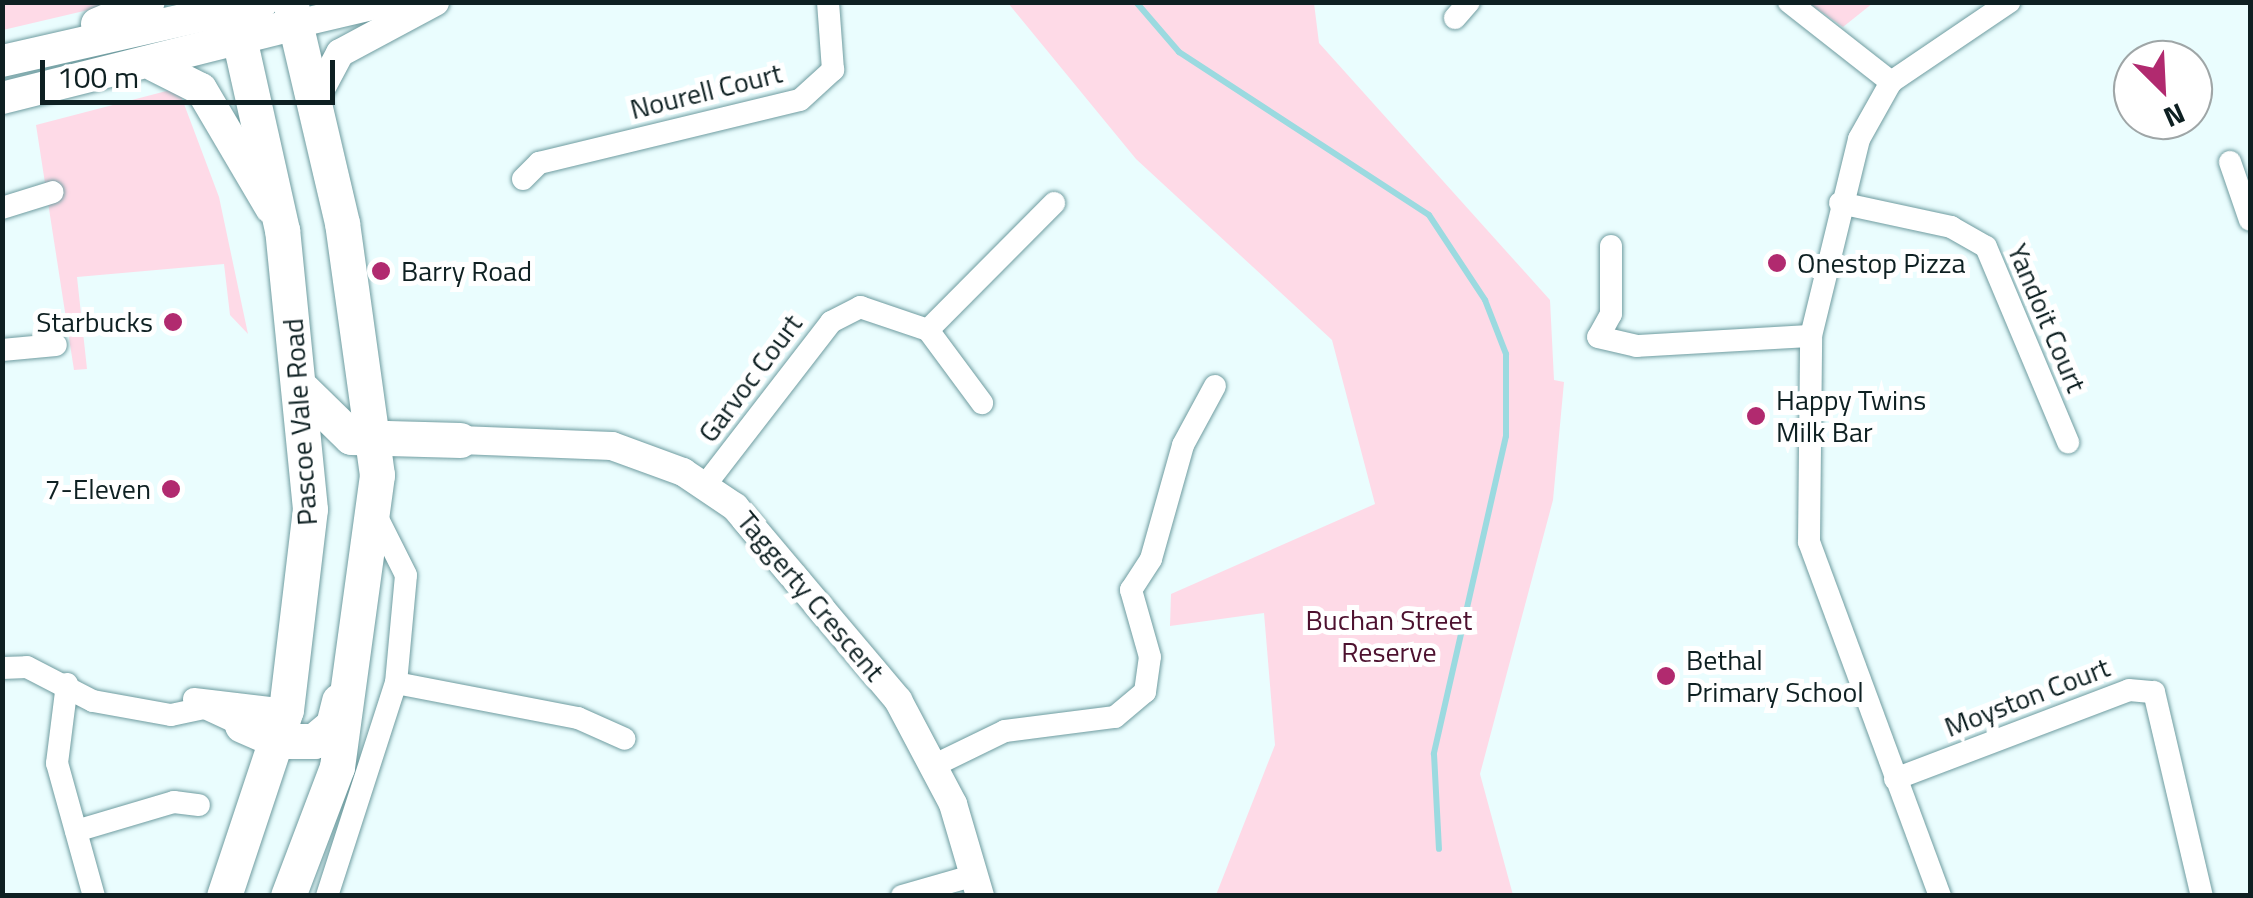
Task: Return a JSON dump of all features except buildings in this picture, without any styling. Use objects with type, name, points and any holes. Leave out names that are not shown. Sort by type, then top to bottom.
[{"type":"main road","points":[[4,61],[149,2]]},
{"type":"main road","points":[[4,61],[241,14],[293,13],[315,100],[366,360],[377,475],[362,629],[337,767],[288,896]]},
{"type":"main road","points":[[2,98],[156,66],[241,14]]},
{"type":"main road","name":"Pascoe Vale Road","points":[[224,896],[282,725],[310,510],[303,390],[282,230],[241,14]]},
{"type":"main road","points":[[156,66],[201,89],[282,230]]},
{"type":"main road","points":[[366,360],[405,417],[460,440]]},
{"type":"main road","points":[[303,390],[339,432],[376,440],[460,440]]},
{"type":"main road","points":[[377,475],[460,440]]},
{"type":"main road","points":[[337,767],[326,732],[362,629]]},
{"type":"main road","points":[[206,896],[250,770],[242,725],[282,725],[326,732]]},
{"type":"street","points":[[293,13],[389,2]]},
{"type":"street","points":[[315,100],[340,52],[435,2]]},
{"type":"street","name":"Nourell Court","points":[[522,180],[539,163],[800,100],[832,70],[828,2]]},
{"type":"street","points":[[1789,2],[1892,82]]},
{"type":"street","points":[[1940,896],[1809,542],[1811,336],[1840,203],[1859,139],[1892,82],[2009,2]]},
{"type":"street","points":[[2230,162],[2250,220]]},
{"type":"street","points":[[2,208],[53,192]]},
{"type":"street","points":[[982,403],[928,330],[1054,203]]},
{"type":"street","name":"Yandoit Court","points":[[1840,203],[1952,227],[1986,246],[2068,442]]},
{"type":"street","points":[[1610,246],[1611,314],[1598,337],[1636,346],[1811,336]]},
{"type":"street","name":"Garvoc Court","points":[[706,484],[830,322],[860,307],[928,330]]},
{"type":"street","points":[[2,350],[56,345]]},
{"type":"street","points":[[935,765],[1005,732],[1115,716],[1145,692],[1150,657],[1131,590],[1215,386]]},
{"type":"street","name":"Taggerty Crescent","points":[[460,440],[612,446],[706,484],[790,564],[898,700],[935,765],[977,885]]},
{"type":"street","points":[[327,896],[396,683],[406,575],[374,511]]},
{"type":"street","points":[[2,668],[154,713],[204,708],[242,725]]},
{"type":"street","points":[[396,683],[578,718],[625,740]]},
{"type":"street","points":[[77,688],[168,703],[222,696],[282,725]]},
{"type":"street","points":[[77,688],[54,738],[94,896]]},
{"type":"street","name":"Moyston Court","points":[[1896,779],[2129,690],[2154,692],[2202,896]]},
{"type":"street","points":[[76,831],[174,802],[199,805]]},
{"type":"street","points":[[902,896],[977,885]]},
{"type":"green space","points":[[2,3],[118,3],[3,30]]},
{"type":"green space","name":"Buchan Street Reserve","points":[[1008,3],[1314,3],[1319,43],[1550,300],[1554,380],[1564,382],[1553,500],[1480,774],[1513,895],[1216,895],[1275,745],[1264,613],[1170,626],[1171,594],[1375,504],[1332,340],[1136,159]]},
{"type":"green space","points":[[1809,3],[1873,3],[1843,27]]},
{"type":"green space","points":[[178,88],[219,197],[248,334],[230,315],[224,264],[77,277],[87,369],[74,370],[36,125]]},
{"type":"waterway","points":[[1136,2],[1179,52],[1429,215],[1485,300],[1506,354],[1506,436],[1434,754],[1439,849]]},
{"type":"place","name":"Onestop Pizza","points":[[1777,263]]},
{"type":"place","name":"Barry Road","points":[[381,271]]},
{"type":"place","name":"Starbucks","points":[[173,322]]},
{"type":"place","name":"Happy Twins Milk Bar","points":[[1756,416]]},
{"type":"place","name":"7-Eleven","points":[[171,489]]},
{"type":"place","name":"Bethal Primary School","points":[[1666,676]]}]
